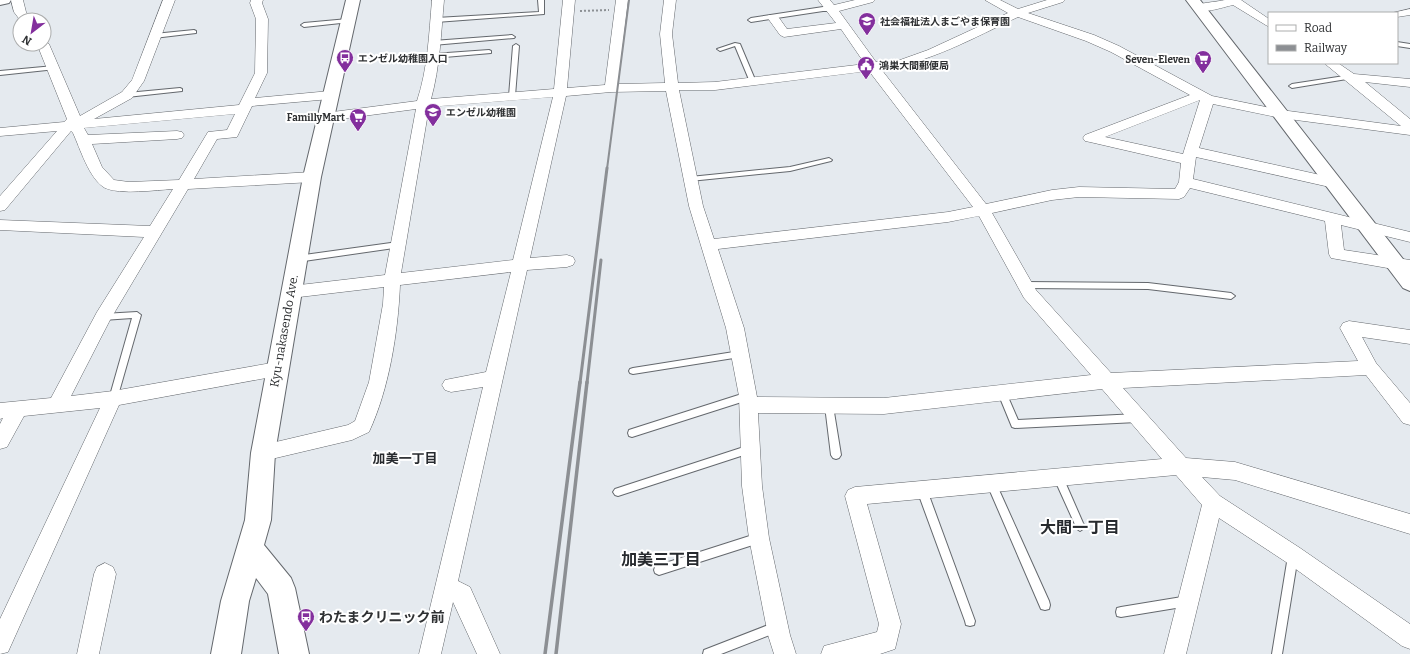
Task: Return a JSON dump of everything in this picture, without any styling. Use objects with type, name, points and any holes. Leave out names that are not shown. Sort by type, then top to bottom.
[{"type":"main road","points":[[0,1],[4,0]]},
{"type":"main road","name":"Kyu-nakasendo Ave.","points":[[226,654],[235,601],[258,520],[263,453],[296,259],[325,117],[353,0]]},
{"type":"main road","points":[[1196,3],[1367,226],[1403,265],[1410,283]]},
{"type":"main road","points":[[250,550],[281,588],[294,654]]},
{"type":"street","points":[[17,0],[20,12]]},
{"type":"street","points":[[70,126],[127,95],[138,81],[169,0]]},
{"type":"street","points":[[57,405],[103,317],[213,136],[232,134],[261,73],[262,19],[257,0]]},
{"type":"street","points":[[263,453],[352,432],[362,426],[378,382],[391,304],[392,281],[398,245],[433,56],[438,0]]},
{"type":"street","points":[[670,0],[666,34],[672,87],[696,206],[734,328],[740,354],[748,401],[752,486],[759,538],[777,626],[785,654]]},
{"type":"street","points":[[828,5],[869,0]]},
{"type":"street","points":[[991,0],[1017,13],[1090,38],[1115,49],[1205,97],[1281,114],[1410,132]]},
{"type":"street","points":[[325,117],[423,104],[611,88],[715,86],[902,63],[932,53],[1017,13],[1059,0]]},
{"type":"street","points":[[1196,3],[1210,6],[1234,0],[1268,23]]},
{"type":"street","points":[[430,654],[560,93],[568,5]]},
{"type":"street","points":[[611,88],[622,5]]},
{"type":"street","points":[[828,5],[844,25],[873,67],[983,210],[1030,294],[1213,503],[1293,555],[1410,638]]},
{"type":"street","points":[[1398,14],[1410,12]]},
{"type":"street","points":[[773,17],[784,33],[844,25]]},
{"type":"street","points":[[0,206],[70,126],[74,119],[47,52]]},
{"type":"street","points":[[1332,64],[1351,77],[1410,126]]},
{"type":"street","points":[[1351,77],[1410,83]]},
{"type":"street","points":[[0,132],[70,126],[330,95]]},
{"type":"street","points":[[709,245],[948,217],[1052,195],[1079,192],[1179,194],[1186,182],[1189,156],[1205,97]]},
{"type":"street","points":[[1205,97],[1090,138],[1334,183]]},
{"type":"street","points":[[70,126],[79,130],[96,169],[110,184],[128,187],[312,177]]},
{"type":"street","points":[[83,140],[177,135]]},
{"type":"street","points":[[1186,182],[1410,237]]},
{"type":"street","points":[[1332,218],[1337,254],[1403,265]]},
{"type":"street","points":[[0,225],[154,232]]},
{"type":"street","points":[[291,292],[519,265],[567,261]]},
{"type":"street","points":[[1410,337],[1348,328],[1370,368],[1410,417]]},
{"type":"street","points":[[748,401],[828,406],[884,406],[1107,381],[1370,368]]},
{"type":"street","points":[[0,411],[113,399],[278,369]]},
{"type":"street","points":[[451,385],[495,378]]},
{"type":"street","points":[[2,635],[113,399]]},
{"type":"street","points":[[0,441],[18,410]]},
{"type":"street","points":[[832,654],[890,647],[890,624],[855,496],[1182,466],[1235,471],[1410,524]]},
{"type":"street","points":[[1175,654],[1213,503]]},
{"type":"street","points":[[88,654],[105,574]]},
{"type":"street","points":[[446,586],[462,595],[489,654]]},
{"type":"lane","points":[[436,20],[542,13],[541,0]]},
{"type":"lane","points":[[751,20],[823,9],[828,5]]},
{"type":"lane","points":[[304,25],[348,21]]},
{"type":"lane","points":[[154,36],[194,32]]},
{"type":"lane","points":[[433,43],[512,37]]},
{"type":"lane","points":[[720,49],[736,44],[753,82]]},
{"type":"lane","points":[[1398,44],[1410,46]]},
{"type":"lane","points":[[512,96],[516,46]]},
{"type":"lane","points":[[433,56],[489,52]]},
{"type":"lane","points":[[0,73],[54,68]]},
{"type":"lane","points":[[1292,86],[1351,77]]},
{"type":"lane","points":[[127,95],[180,90]]},
{"type":"lane","points":[[690,179],[790,169],[829,160]]},
{"type":"lane","points":[[296,259],[398,245]]},
{"type":"lane","points":[[1025,285],[1148,286],[1231,296]]},
{"type":"lane","points":[[103,317],[137,315],[113,399]]},
{"type":"lane","points":[[633,371],[740,354]]},
{"type":"lane","points":[[1002,393],[1016,424],[1138,418]]},
{"type":"lane","points":[[632,433],[748,401]]},
{"type":"lane","points":[[828,406],[836,455]]},
{"type":"lane","points":[[618,492],[750,448]]},
{"type":"lane","points":[[1059,478],[1080,526]]},
{"type":"lane","points":[[992,484],[1045,605]]},
{"type":"lane","points":[[922,490],[970,622]]},
{"type":"lane","points":[[659,570],[759,538]]},
{"type":"lane","points":[[1277,654],[1293,555]]},
{"type":"lane","points":[[1121,612],[1189,601]]},
{"type":"lane","points":[[708,654],[777,626]]},
{"type":"path","points":[[568,5],[622,5]]},
{"type":"railway","points":[[607,169],[629,0]]},
{"type":"railway","points":[[580,383],[607,168]]},
{"type":"railway","points":[[587,383],[601,260]]},
{"type":"railway","points":[[545,654],[580,382]]},
{"type":"railway","points":[[556,654],[587,382]]},
{"type":"place","name":"社会福祉法人まごやま保育園","points":[[867,36]]},
{"type":"place","name":"エンゼル幼稚園入口","points":[[345,73]]},
{"type":"place","name":"Seven-Eleven","points":[[1203,74]]},
{"type":"place","name":"鴻巣大間郵便局","points":[[866,80]]},
{"type":"place","name":"エンゼル幼稚園","points":[[433,127]]},
{"type":"place","name":"FamillyMart","points":[[358,132]]},
{"type":"place","name":"わたまクリニック前","points":[[306,632]]},
{"type":"district","name":"加美一丁目","points":[[405,458]]},
{"type":"district","name":"大間一丁目","points":[[1080,527]]},
{"type":"district","name":"加美三丁目","points":[[661,559]]}]
